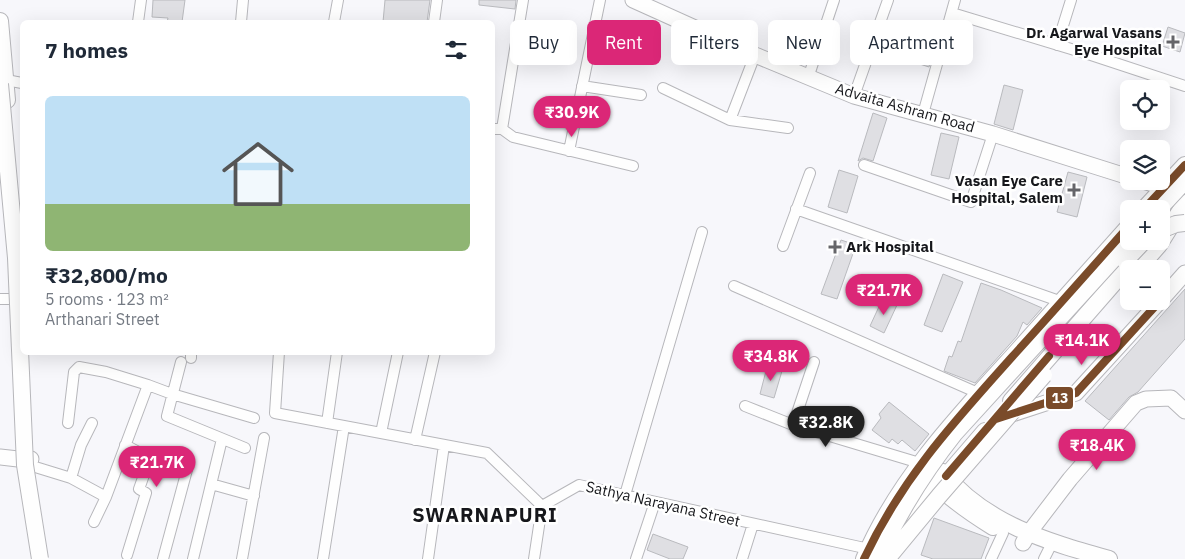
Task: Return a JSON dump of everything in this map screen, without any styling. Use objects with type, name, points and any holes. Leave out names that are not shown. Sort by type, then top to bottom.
[{"type":"main road","points":[[0,21],[16,258],[20,350]]},
{"type":"main road","points":[[3,82],[20,230]]},
{"type":"main road","points":[[0,145],[27,461],[47,559]]},
{"type":"main road","points":[[1170,181],[1185,166]]},
{"type":"main road","points":[[1167,200],[1185,181]]},
{"type":"main road","points":[[1152,200],[1161,190]]},
{"type":"main road","points":[[1170,220],[1185,202]]},
{"type":"main road","points":[[1170,216],[1185,212]]},
{"type":"main road","points":[[1170,228],[1176,224],[1185,223]]},
{"type":"main road","points":[[870,556],[890,509],[924,459],[978,393],[1120,236]]},
{"type":"main road","points":[[870,556],[940,452],[955,433],[1122,250]]},
{"type":"main road","points":[[886,559],[894,538],[952,452],[1143,250]]},
{"type":"main road","points":[[886,559],[895,541],[942,481],[1144,250]]},
{"type":"main road","points":[[12,300],[20,258]]},
{"type":"main road","points":[[886,559],[938,496],[1120,289]]},
{"type":"main road","points":[[20,355],[25,465],[40,559]]},
{"type":"main road","points":[[25,355],[27,461],[22,497],[34,559]]},
{"type":"main road","points":[[924,459],[965,510],[1003,533],[1026,539],[1067,559]]},
{"type":"main road","points":[[942,481],[1011,525],[1026,539]]},
{"type":"main road","points":[[1048,551],[1109,559]]},
{"type":"street","points":[[138,20],[141,0]]},
{"type":"street","points":[[241,20],[243,0]]},
{"type":"street","points":[[334,20],[338,0]]},
{"type":"street","points":[[434,20],[437,0]]},
{"type":"street","points":[[523,0],[497,129],[513,137],[633,166]]},
{"type":"street","points":[[569,151],[600,0]]},
{"type":"street","name":"Advaita Ashram Road","points":[[633,0],[677,20]]},
{"type":"street","points":[[808,78],[834,0]]},
{"type":"street","points":[[854,96],[888,0]]},
{"type":"street","points":[[923,114],[955,0]]},
{"type":"street","points":[[1057,45],[1071,0]]},
{"type":"street","points":[[952,13],[1185,86]]},
{"type":"street","name":"Advaita Ashram Road","points":[[758,56],[854,96],[993,134],[1120,174]]},
{"type":"street","points":[[730,120],[751,65]]},
{"type":"street","points":[[3,82],[20,83]]},
{"type":"street","points":[[582,86],[640,95]]},
{"type":"street","points":[[663,88],[730,120],[788,128]]},
{"type":"street","points":[[864,165],[971,202],[993,134]]},
{"type":"street","points":[[783,246],[810,173]]},
{"type":"street","points":[[1170,189],[1185,192]]},
{"type":"street","points":[[796,209],[1062,302]]},
{"type":"street","points":[[625,495],[702,232]]},
{"type":"street","points":[[1170,290],[1185,273]]},
{"type":"street","points":[[734,286],[978,393]]},
{"type":"street","points":[[995,420],[1076,393],[1153,310]]},
{"type":"street","points":[[279,355],[275,413],[487,453],[542,506],[534,559]]},
{"type":"street","points":[[327,423],[337,355]]},
{"type":"street","points":[[381,433],[397,355]]},
{"type":"street","points":[[414,440],[434,355]]},
{"type":"street","points":[[188,357],[172,394],[167,416],[245,448]]},
{"type":"street","points":[[793,425],[814,362]]},
{"type":"street","points":[[68,424],[74,372],[78,367],[106,372],[254,418]]},
{"type":"street","points":[[94,522],[106,497],[148,385]]},
{"type":"street","points":[[1026,539],[1070,479],[1136,403],[1146,399],[1171,398],[1185,411]]},
{"type":"street","points":[[745,406],[793,425],[913,461],[924,459]]},
{"type":"street","points":[[71,478],[81,445],[92,424]]},
{"type":"street","points":[[324,559],[344,426]]},
{"type":"street","points":[[242,559],[264,438]]},
{"type":"street","points":[[193,559],[222,439]]},
{"type":"street","points":[[125,445],[150,458],[187,470],[163,559]]},
{"type":"street","points":[[428,559],[444,445]]},
{"type":"street","points":[[0,457],[27,461],[71,478],[106,497]]},
{"type":"street","points":[[127,555],[146,493],[139,489],[150,458]]},
{"type":"street","points":[[211,484],[254,496]]},
{"type":"street","name":"Sathya Narayana Street","points":[[542,506],[578,485],[753,524],[870,556]]},
{"type":"street","points":[[636,559],[655,502]]},
{"type":"street","points":[[742,559],[753,524]]},
{"type":"street","points":[[991,559],[1003,533]]},
{"type":"building","points":[[153,0],[185,0],[182,20],[152,17]]},
{"type":"building","points":[[385,0],[430,0],[427,20],[383,20]]},
{"type":"building","points":[[479,0],[516,0],[515,9],[479,5]]},
{"type":"building","points":[[1168,27],[1185,33],[1180,52],[1162,46]]},
{"type":"building","points":[[1004,85],[1023,90],[1013,130],[994,124]]},
{"type":"building","points":[[873,113],[887,118],[873,161],[863,158],[858,161]]},
{"type":"building","points":[[941,133],[959,137],[949,179],[931,175]]},
{"type":"building","points":[[839,170],[858,176],[847,213],[828,207]]},
{"type":"building","points":[[1068,172],[1087,177],[1077,217],[1057,212]]},
{"type":"building","points":[[841,240],[856,245],[837,299],[821,294]]},
{"type":"building","points":[[943,274],[963,282],[942,332],[924,325]]},
{"type":"building","points":[[981,283],[1042,308],[1027,325],[1023,322],[1017,336],[975,383],[944,371],[949,356],[952,357],[958,341],[961,342]]},
{"type":"building","points":[[1185,289],[1185,339],[1138,392],[1129,397],[1109,420],[1085,401],[1166,310],[1170,310],[1170,306]]},
{"type":"building","points":[[883,298],[897,305],[884,333],[870,326]]},
{"type":"building","points":[[767,367],[782,371],[774,398],[760,394]]},
{"type":"building","points":[[889,402],[929,434],[915,451],[902,440],[898,444],[892,439],[889,443],[872,430],[881,418],[879,414]]},
{"type":"building","points":[[934,518],[989,538],[981,559],[933,559],[921,555]]},
{"type":"building","points":[[653,534],[688,547],[683,559],[670,559],[647,550]]},
{"type":"transit line","name":"13","points":[[1152,200],[1185,165]]},
{"type":"transit line","name":"13","points":[[864,559],[895,503],[930,452],[969,405],[1120,236]]},
{"type":"transit line","name":"13","points":[[996,419],[1076,393],[1152,310]]},
{"type":"transit line","name":"13","points":[[946,476],[1049,356]]},
{"type":"place","name":"Dr. Agarwal Vasans Eye Hospital","points":[[1173,42]]},
{"type":"place","name":"Vasan Eye Care Hospital, Salem","points":[[1074,190]]},
{"type":"place","name":"Ark Hospital","points":[[835,247]]},
{"type":"district","name":"SWARNAPURI","points":[[485,515]]}]
